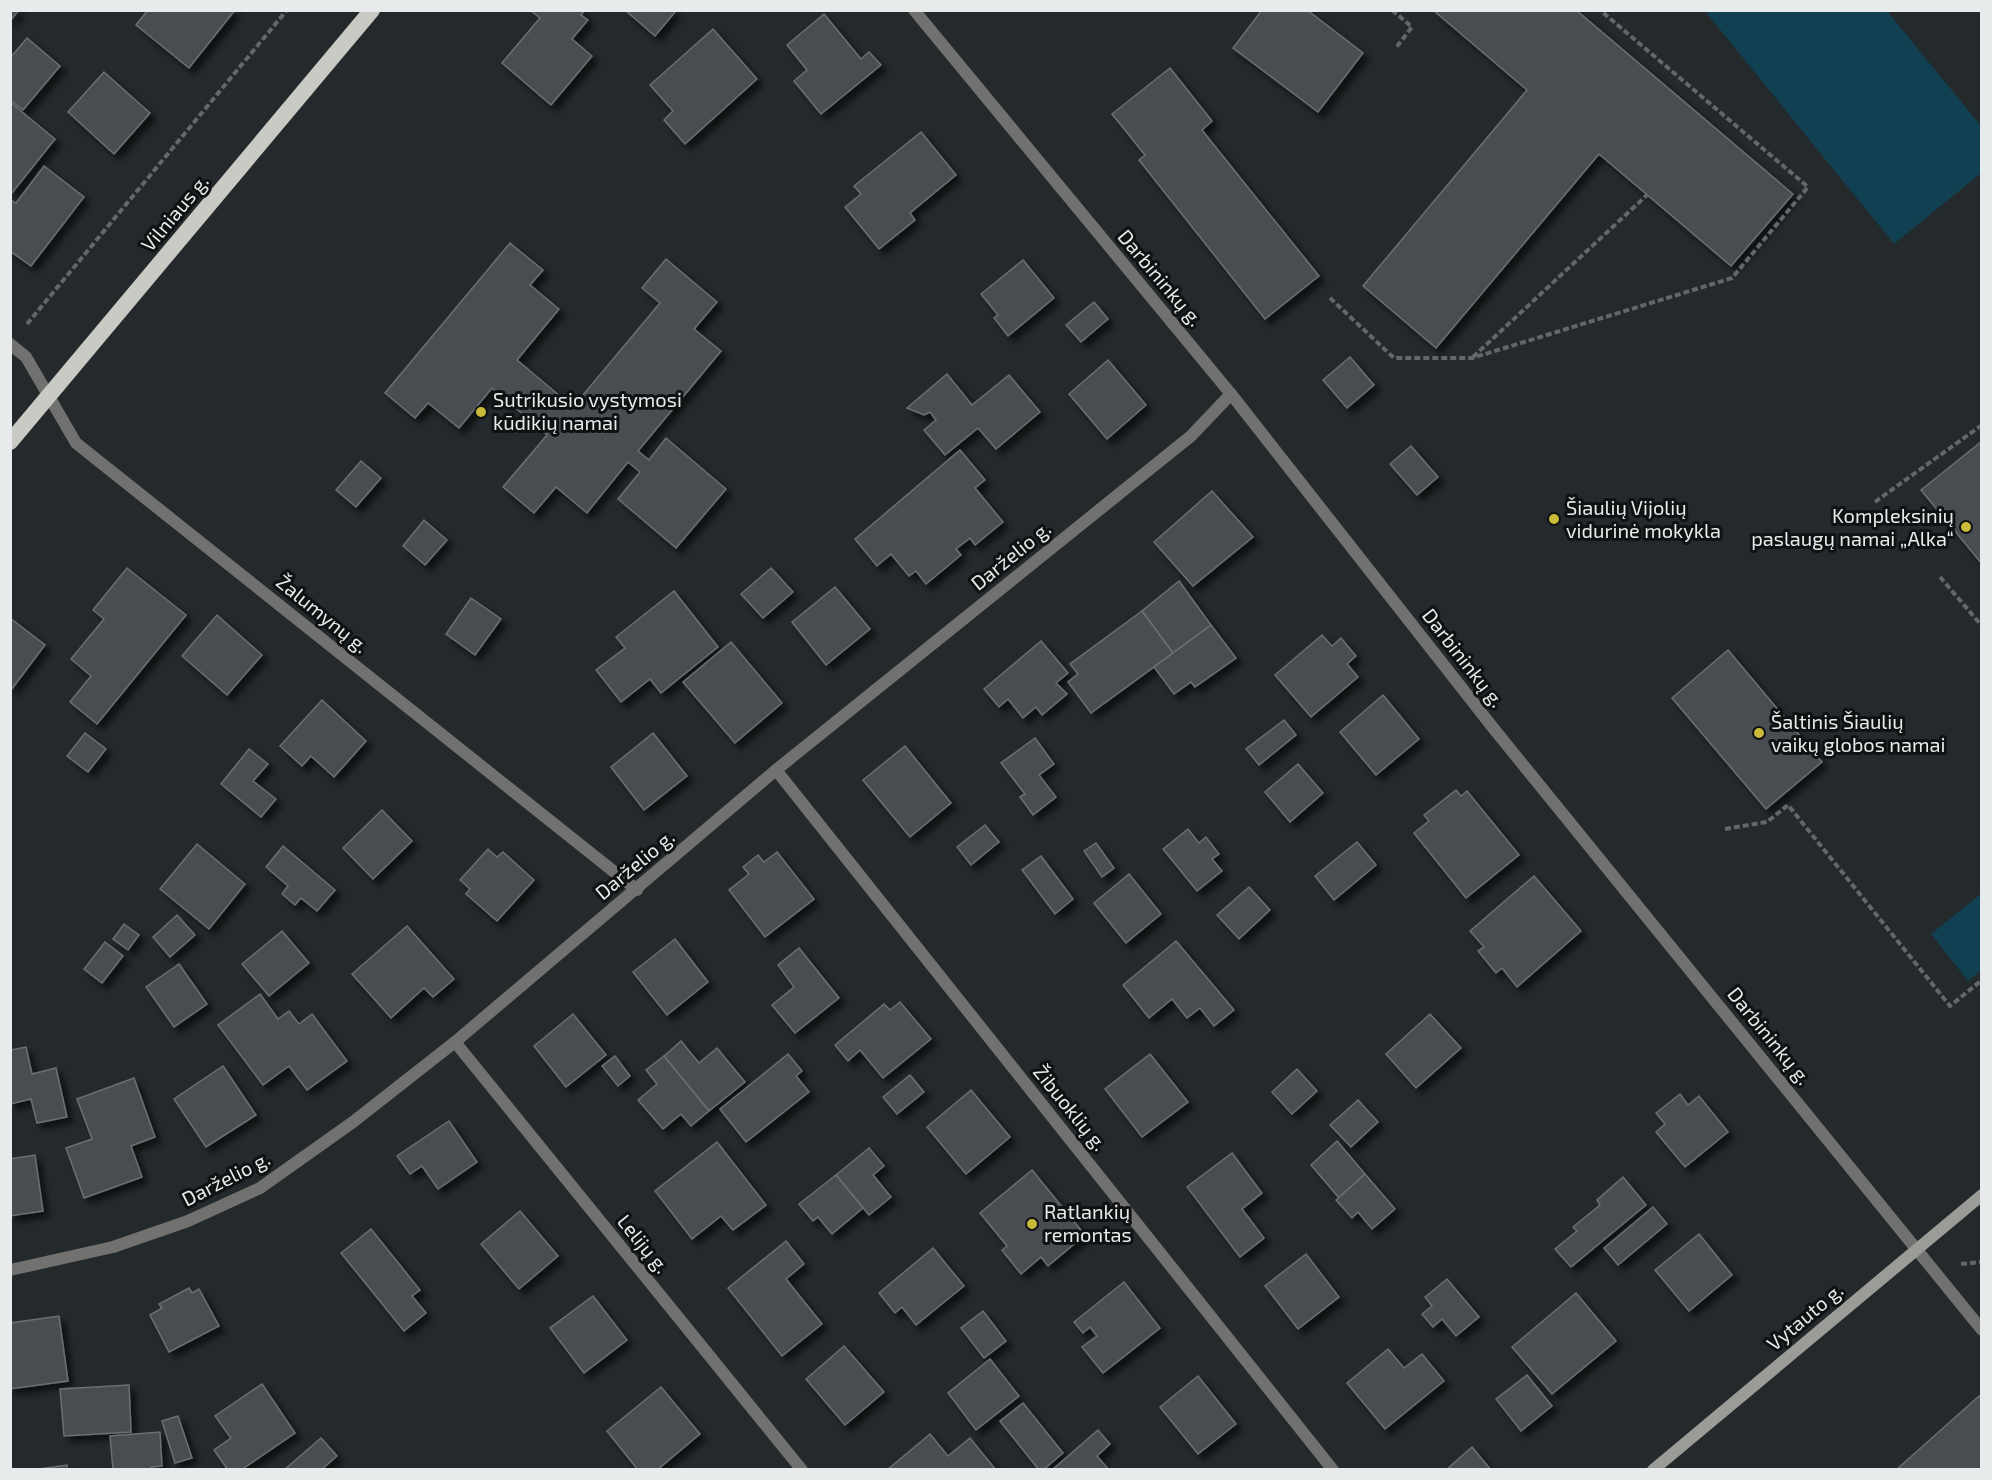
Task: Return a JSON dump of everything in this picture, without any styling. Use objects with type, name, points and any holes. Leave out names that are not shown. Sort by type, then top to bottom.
[{"type":"highway","name":"Vilniaus g.","points":[[10,442],[372,10]]},
{"type":"main road","name":"Vytauto g.","points":[[1653,1470],[1982,1195]]},
{"type":"street","name":"Darbininkų g.","points":[[914,10],[1231,394],[1494,729],[1982,1330]]},
{"type":"street","name":"Žalumynų g.","points":[[10,344],[26,357],[76,443],[637,890]]},
{"type":"street","name":"Darželio g.","points":[[10,1270],[114,1246],[188,1221],[260,1188],[353,1122],[455,1042],[776,770],[1191,436],[1231,394]]},
{"type":"street","name":"Žibuoklių g.","points":[[776,770],[1333,1470]]},
{"type":"street","name":"Lelijų g.","points":[[455,1042],[802,1470]]},
{"type":"path","points":[[10,344],[287,10]]},
{"type":"path","points":[[1392,10],[1412,27],[1395,49]]},
{"type":"path","points":[[1330,298],[1394,358],[1472,358],[1732,278],[1808,187],[1600,10]]},
{"type":"path","points":[[1472,358],[1647,195]]},
{"type":"path","points":[[1875,502],[1982,425]]},
{"type":"path","points":[[1940,577],[1982,626]]},
{"type":"path","points":[[1725,829],[1767,822],[1788,805],[1950,1006],[1982,980]]},
{"type":"shaded area","points":[[1705,11],[1887,11],[1981,126],[1981,173],[1894,244]]},
{"type":"shaded area","points":[[1981,894],[1981,970],[1968,981],[1931,934]]},
{"type":"building","points":[[10,10],[19,10],[10,21]]},
{"type":"building","points":[[148,10],[235,10],[189,68],[136,25]]},
{"type":"building","points":[[530,10],[585,10],[581,15],[588,20],[572,39],[592,56],[551,105],[502,63],[540,18]]},
{"type":"building","points":[[625,10],[673,10],[675,12],[655,36]]},
{"type":"building","points":[[1262,10],[1307,10],[1363,53],[1318,112],[1233,48]]},
{"type":"building","points":[[1433,10],[1576,10],[1793,194],[1731,266],[1599,154],[1436,348],[1363,286],[1527,90]]},
{"type":"building","points":[[824,14],[861,59],[869,52],[881,65],[821,114],[794,81],[807,70],[787,45]]},
{"type":"building","points":[[713,29],[757,79],[685,144],[664,120],[673,111],[650,85]]},
{"type":"building","points":[[27,38],[60,66],[23,110],[10,100],[10,58]]},
{"type":"building","points":[[1170,68],[1212,121],[1202,130],[1319,276],[1265,319],[1139,160],[1145,155],[1112,114]]},
{"type":"building","points":[[104,72],[150,113],[114,154],[68,112]]},
{"type":"building","points":[[10,102],[55,139],[12,193],[10,191]]},
{"type":"building","points":[[921,132],[956,175],[910,213],[915,220],[879,249],[845,207],[861,194],[854,186]]},
{"type":"building","points":[[44,166],[84,197],[31,266],[10,251],[10,200],[16,203]]},
{"type":"building","points":[[510,243],[543,270],[530,285],[559,309],[517,360],[573,407],[660,303],[642,288],[666,259],[717,302],[694,329],[721,351],[638,451],[649,460],[666,438],[726,489],[676,548],[618,499],[640,472],[628,462],[587,513],[556,487],[534,513],[503,487],[547,435],[492,388],[459,428],[428,403],[415,418],[385,393]]},
{"type":"building","points":[[1023,260],[1054,298],[1008,336],[994,318],[998,315],[981,294]]},
{"type":"building","points":[[1094,302],[1108,319],[1081,342],[1066,325]]},
{"type":"building","points":[[1350,357],[1374,385],[1347,408],[1323,380]]},
{"type":"building","points":[[1108,360],[1146,405],[1107,439],[1069,394]]},
{"type":"building","points":[[947,374],[972,405],[1009,375],[1040,412],[996,449],[978,428],[945,455],[924,430],[936,420],[930,412],[924,415],[907,408]]},
{"type":"building","name":"Kompleksinių paslaugų namai „Alka“","points":[[1982,441],[1982,564],[1921,490]]},
{"type":"building","points":[[1411,446],[1438,477],[1417,495],[1390,464]]},
{"type":"building","points":[[960,450],[985,480],[975,488],[1003,522],[975,545],[970,538],[956,549],[961,555],[926,584],[916,571],[909,576],[891,554],[877,566],[855,539]]},
{"type":"building","points":[[361,461],[381,478],[356,507],[336,490]]},
{"type":"building","points":[[1212,491],[1253,537],[1193,586],[1154,542]]},
{"type":"building","points":[[424,520],[447,540],[425,565],[403,546]]},
{"type":"building","points":[[127,568],[186,615],[97,724],[70,702],[91,676],[71,659],[104,619],[93,610]]},
{"type":"building","points":[[771,568],[793,592],[763,618],[741,594]]},
{"type":"building","points":[[1179,581],[1211,625],[1173,653],[1142,611]]},
{"type":"building","points":[[835,587],[870,629],[826,665],[792,622]]},
{"type":"building","points":[[674,591],[718,647],[661,693],[650,679],[621,702],[596,670],[625,648],[616,637]]},
{"type":"building","points":[[471,598],[501,619],[475,655],[446,634]]},
{"type":"building","points":[[1142,611],[1173,653],[1091,713],[1068,682],[1078,674],[1070,664]]},
{"type":"building","points":[[217,615],[262,655],[227,695],[182,656]]},
{"type":"building","points":[[10,618],[45,645],[11,690],[10,689]]},
{"type":"building","points":[[1211,625],[1236,658],[1195,687],[1191,682],[1174,694],[1154,667]]},
{"type":"building","points":[[1322,635],[1332,646],[1341,638],[1356,656],[1347,664],[1358,677],[1311,717],[1275,675]]},
{"type":"building","points":[[1041,641],[1068,673],[1056,683],[1067,694],[1042,715],[1036,707],[1023,718],[1008,699],[999,707],[984,689]]},
{"type":"building","points":[[731,642],[782,703],[735,743],[683,682]]},
{"type":"building","points":[[1728,650],[1822,762],[1766,809],[1672,698]]},
{"type":"building","points":[[1383,695],[1419,739],[1376,775],[1340,732]]},
{"type":"building","points":[[322,700],[366,741],[334,777],[311,756],[302,766],[280,746]]},
{"type":"building","points":[[1284,720],[1296,735],[1259,765],[1246,749]]},
{"type":"building","points":[[85,733],[106,749],[88,772],[67,756]]},
{"type":"building","points":[[653,733],[687,776],[644,810],[611,767]]},
{"type":"building","points":[[1035,738],[1054,764],[1039,775],[1056,797],[1033,815],[1020,797],[1025,794],[1001,763]]},
{"type":"building","points":[[905,746],[951,803],[910,837],[863,780]]},
{"type":"building","points":[[249,749],[268,764],[253,781],[276,799],[261,817],[221,784]]},
{"type":"building","points":[[1298,764],[1323,793],[1290,822],[1265,792]]},
{"type":"building","points":[[1456,790],[1461,796],[1467,791],[1519,855],[1466,898],[1414,833],[1429,821],[1424,815]]},
{"type":"building","points":[[382,810],[412,841],[373,879],[343,848]]},
{"type":"building","points":[[985,825],[999,842],[971,865],[957,847]]},
{"type":"building","points":[[1188,829],[1199,843],[1206,837],[1219,854],[1212,859],[1222,871],[1197,891],[1163,849]]},
{"type":"building","points":[[1357,842],[1376,865],[1334,900],[1315,876]]},
{"type":"building","points":[[1096,843],[1114,868],[1102,877],[1084,851]]},
{"type":"building","points":[[197,844],[245,884],[209,929],[160,889]]},
{"type":"building","points":[[283,846],[335,890],[317,911],[301,898],[295,905],[282,894],[288,886],[266,867]]},
{"type":"building","points":[[488,849],[497,857],[503,852],[534,880],[497,921],[466,894],[470,889],[460,880]]},
{"type":"building","points":[[777,852],[814,899],[765,937],[729,890],[749,874],[743,867],[758,855],[764,862]]},
{"type":"building","points":[[1041,856],[1073,899],[1055,914],[1022,870]]},
{"type":"building","points":[[1129,874],[1161,914],[1126,943],[1094,903]]},
{"type":"building","points":[[1534,876],[1581,931],[1517,987],[1502,968],[1496,973],[1478,951],[1484,947],[1470,931]]},
{"type":"building","points":[[1249,887],[1270,910],[1239,939],[1217,915]]},
{"type":"building","points":[[177,915],[195,935],[170,957],[153,937]]},
{"type":"building","points":[[124,924],[139,935],[128,950],[113,939]]},
{"type":"building","points":[[407,926],[454,979],[433,997],[424,988],[391,1018],[352,974]]},
{"type":"building","points":[[282,931],[309,963],[269,996],[242,964]]},
{"type":"building","points":[[675,939],[708,982],[667,1015],[633,972]]},
{"type":"building","points":[[1176,941],[1234,1010],[1214,1026],[1200,1008],[1187,1018],[1172,999],[1149,1018],[1123,985]]},
{"type":"building","points":[[105,942],[123,956],[102,983],[84,969]]},
{"type":"building","points":[[799,948],[839,998],[795,1033],[772,1005],[794,987],[778,965]]},
{"type":"building","points":[[179,964],[207,1004],[174,1027],[146,987]]},
{"type":"building","points":[[260,994],[278,1019],[289,1011],[299,1024],[312,1014],[347,1061],[307,1090],[289,1066],[263,1085],[218,1025]]},
{"type":"building","points":[[900,1002],[931,1039],[883,1078],[860,1050],[848,1061],[835,1045],[884,1004],[890,1010]]},
{"type":"building","points":[[573,1014],[606,1055],[566,1087],[534,1046]]},
{"type":"building","points":[[1430,1014],[1461,1048],[1416,1088],[1386,1054]]},
{"type":"building","points":[[681,1041],[699,1063],[717,1048],[745,1082],[709,1111],[664,1056]]},
{"type":"building","points":[[26,1047],[32,1074],[56,1068],[67,1117],[37,1123],[31,1099],[10,1104],[10,1050]]},
{"type":"building","points":[[788,1054],[802,1071],[796,1076],[809,1092],[746,1142],[720,1109]]},
{"type":"building","points":[[1150,1054],[1188,1102],[1142,1137],[1105,1089]]},
{"type":"building","points":[[615,1056],[630,1076],[618,1086],[602,1066]]},
{"type":"building","points":[[664,1056],[709,1111],[691,1126],[681,1114],[663,1129],[638,1100],[657,1084],[646,1070]]},
{"type":"building","points":[[223,1066],[256,1115],[206,1147],[174,1099]]},
{"type":"building","points":[[1297,1069],[1317,1091],[1292,1114],[1272,1092]]},
{"type":"building","points":[[910,1075],[924,1092],[897,1114],[883,1097]]},
{"type":"building","points":[[134,1078],[155,1137],[131,1146],[142,1177],[84,1198],[66,1148],[92,1139],[77,1099]]},
{"type":"building","points":[[971,1090],[1010,1137],[966,1174],[927,1127]]},
{"type":"building","points":[[1680,1094],[1688,1105],[1699,1096],[1728,1132],[1685,1167],[1656,1132],[1665,1124],[1656,1113]]},
{"type":"building","points":[[1358,1100],[1378,1122],[1351,1147],[1330,1125]]},
{"type":"building","points":[[449,1121],[477,1162],[438,1189],[422,1166],[410,1174],[397,1156]]},
{"type":"building","points":[[1337,1141],[1365,1174],[1339,1198],[1311,1165]]},
{"type":"building","points":[[717,1142],[766,1205],[733,1230],[721,1216],[692,1239],[655,1191]]},
{"type":"building","points":[[869,1148],[884,1166],[873,1175],[891,1197],[869,1215],[836,1175]]},
{"type":"building","points":[[1232,1153],[1262,1193],[1242,1209],[1264,1238],[1240,1257],[1187,1187]]},
{"type":"building","points":[[35,1155],[43,1211],[10,1216],[10,1159]]},
{"type":"building","name":"Ratlankių remontas","points":[[1032,1170],[1085,1235],[1048,1266],[1041,1257],[1021,1274],[1002,1250],[1007,1246],[980,1213]]},
{"type":"building","points":[[1365,1174],[1395,1209],[1372,1229],[1358,1212],[1352,1218],[1336,1200]]},
{"type":"building","points":[[836,1175],[863,1208],[832,1234],[818,1217],[813,1221],[799,1204]]},
{"type":"building","points":[[1623,1177],[1646,1205],[1571,1267],[1555,1249],[1577,1231],[1573,1227],[1600,1205],[1597,1200]]},
{"type":"building","points":[[1653,1207],[1667,1224],[1618,1265],[1604,1248]]},
{"type":"building","points":[[520,1211],[558,1256],[519,1289],[481,1244]]},
{"type":"building","points":[[371,1229],[420,1290],[412,1296],[426,1313],[404,1331],[341,1253]]},
{"type":"building","points":[[1699,1234],[1732,1275],[1689,1311],[1655,1270]]},
{"type":"building","points":[[786,1241],[804,1264],[786,1279],[822,1324],[782,1356],[728,1288]]},
{"type":"building","points":[[933,1248],[964,1286],[916,1325],[902,1307],[895,1313],[879,1293]]},
{"type":"building","points":[[1306,1254],[1339,1297],[1298,1329],[1265,1286]]},
{"type":"building","points":[[1447,1279],[1479,1317],[1456,1336],[1442,1319],[1433,1327],[1422,1314],[1432,1306],[1425,1297]]},
{"type":"building","points":[[1124,1282],[1160,1328],[1103,1373],[1082,1347],[1097,1336],[1090,1327],[1083,1333],[1074,1322]]},
{"type":"building","points":[[189,1288],[192,1293],[199,1289],[219,1326],[169,1352],[150,1315],[162,1308],[159,1304]]},
{"type":"building","points":[[1576,1293],[1616,1341],[1552,1394],[1512,1347]]},
{"type":"building","points":[[593,1296],[627,1340],[584,1373],[550,1328]]},
{"type":"building","points":[[983,1311],[1006,1341],[984,1358],[961,1328]]},
{"type":"building","points":[[59,1316],[68,1381],[10,1389],[10,1323]]},
{"type":"building","points":[[844,1346],[884,1392],[845,1425],[806,1379]]},
{"type":"building","points":[[1388,1349],[1404,1368],[1422,1354],[1444,1381],[1385,1429],[1347,1383]]},
{"type":"building","points":[[990,1359],[1019,1396],[976,1430],[948,1393]]},
{"type":"building","points":[[1527,1375],[1552,1406],[1521,1431],[1496,1399]]},
{"type":"building","points":[[1198,1376],[1236,1424],[1198,1454],[1160,1407]]},
{"type":"building","points":[[262,1384],[295,1433],[241,1470],[228,1470],[214,1450],[231,1438],[215,1416]]},
{"type":"building","points":[[129,1385],[131,1432],[64,1436],[60,1389]]},
{"type":"building","points":[[661,1387],[700,1434],[657,1470],[638,1470],[607,1431]]},
{"type":"building","points":[[1979,1396],[1982,1400],[1982,1470],[1896,1470]]},
{"type":"building","points":[[1023,1403],[1063,1453],[1043,1470],[1039,1470],[1000,1421]]},
{"type":"building","points":[[178,1416],[192,1458],[175,1463],[162,1421]]},
{"type":"building","points":[[1098,1430],[1110,1444],[1097,1456],[1109,1470],[1052,1470]]},
{"type":"building","points":[[160,1432],[162,1466],[151,1467],[151,1470],[113,1470],[110,1436]]},
{"type":"building","points":[[930,1434],[948,1456],[970,1438],[996,1470],[887,1470]]},
{"type":"building","points":[[321,1438],[337,1456],[321,1470],[284,1470]]},
{"type":"building","points":[[1472,1447],[1491,1470],[1446,1470]]},
{"type":"building","points":[[67,1465],[67,1470],[32,1470]]},
{"type":"place","name":"Sutrikusio vystymosi kūdikių namai","points":[[481,412]]},
{"type":"place","name":"Šiaulių Vijolių vidurinė mokykla","points":[[1554,519]]},
{"type":"place","name":"Kompleksinių paslaugų namai „Alka“","points":[[1966,527]]},
{"type":"place","name":"Šaltinis Šiaulių vaikų globos namai","points":[[1759,733]]},
{"type":"place","name":"Ratlankių remontas","points":[[1032,1224]]}]
